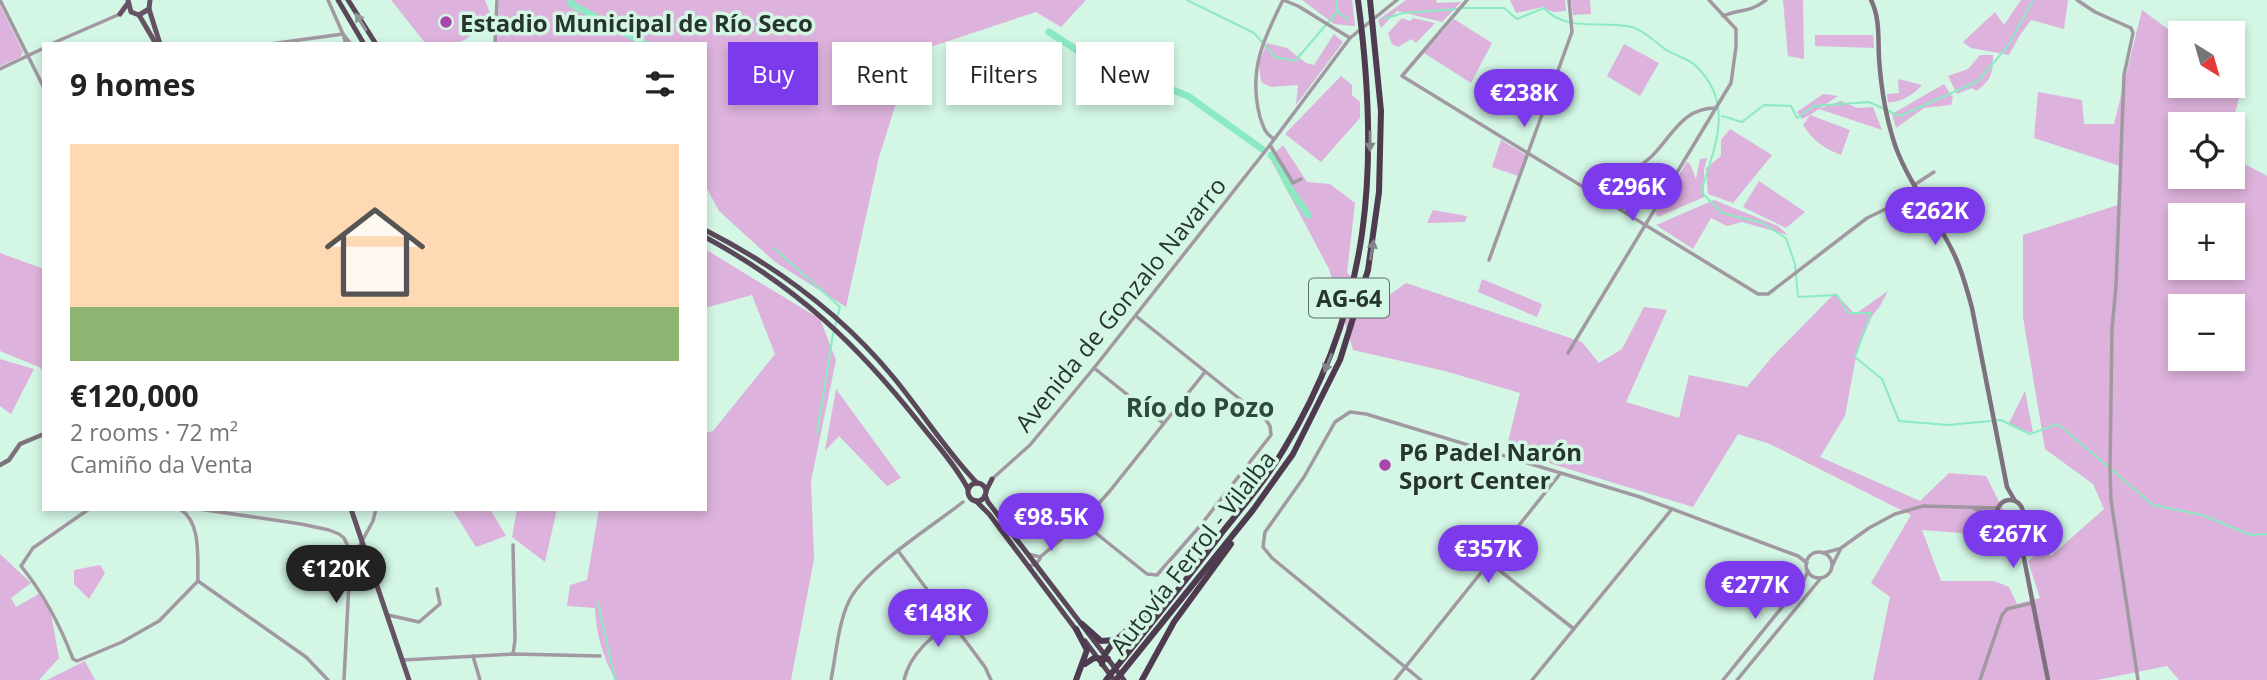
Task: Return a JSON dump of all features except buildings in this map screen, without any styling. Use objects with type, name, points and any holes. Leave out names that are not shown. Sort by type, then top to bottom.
[{"type":"highway","points":[[338,0],[364,42]]},
{"type":"highway","points":[[348,0],[375,42]]},
{"type":"highway","name":"Autovía Ferrol - Vilalba","points":[[1106,680],[1269,473],[1311,401],[1333,349],[1354,283],[1366,212],[1370,168],[1367,78],[1358,0]]},
{"type":"highway","name":"Autovía Ferrol - Vilalba","points":[[1115,680],[1253,510],[1293,454],[1340,360],[1362,296],[1374,239],[1379,192],[1381,122],[1370,0]]},
{"type":"highway","points":[[707,231],[770,268],[809,296],[853,334],[893,377],[986,493],[988,502],[1036,564],[1115,680]]},
{"type":"highway","points":[[707,238],[767,273],[847,340],[887,382],[972,496],[1079,626],[1101,642],[1118,639]]},
{"type":"highway","points":[[1144,679],[1174,622],[1252,517],[1293,454]]},
{"type":"highway","points":[[963,502],[972,496],[979,484],[992,479]]},
{"type":"highway","points":[[972,496],[981,500],[992,479]]},
{"type":"highway","points":[[1082,667],[1089,660],[1103,659],[1118,639],[1164,600],[1203,558]]},
{"type":"highway","points":[[1076,680],[1087,650],[1079,626]]},
{"type":"highway","points":[[1103,659],[1124,680]]},
{"type":"main road","points":[[150,0],[149,9],[157,42]]},
{"type":"main road","points":[[1871,0],[1875,9]]},
{"type":"main road","points":[[1877,0],[1875,9],[1888,120],[1896,148],[1914,185],[1953,251],[1965,279],[2007,487],[2023,511],[2019,533],[2048,680]]},
{"type":"main road","points":[[128,2],[131,12]]},
{"type":"main road","points":[[120,14],[128,2]]},
{"type":"main road","points":[[139,15],[149,9]]},
{"type":"main road","points":[[120,14],[131,12],[139,15],[157,42]]},
{"type":"main road","points":[[0,465],[9,460],[20,444],[42,435]]},
{"type":"main road","points":[[2007,487],[2003,502],[1998,508],[1998,520],[2019,533]]},
{"type":"main road","points":[[2003,502],[2015,501]]},
{"type":"main road","points":[[352,511],[409,680]]},
{"type":"main road","points":[[2009,527],[2020,523]]},
{"type":"street","points":[[1,0],[42,84]]},
{"type":"street","points":[[328,0],[345,42]]},
{"type":"street","points":[[495,42],[497,0]]},
{"type":"street","points":[[1274,139],[1267,134],[1259,111],[1255,68],[1263,39],[1283,0],[1298,6],[1350,38]]},
{"type":"street","name":"Avenida de Gonzalo Navarro","points":[[992,479],[1030,445],[1094,368],[1270,145],[1350,38],[1396,0]]},
{"type":"street","points":[[1467,0],[1402,76],[1758,294],[1768,294],[1867,218],[1919,193]]},
{"type":"street","points":[[1489,260],[1572,32],[1569,0]]},
{"type":"street","points":[[1568,353],[1731,83],[1736,47],[1735,29],[1709,0]]},
{"type":"street","points":[[1723,16],[1731,12],[1749,11],[1766,0]]},
{"type":"street","points":[[2077,0],[2095,12],[2131,28],[2133,33],[2124,75],[2110,419],[2111,500],[2138,680]]},
{"type":"street","points":[[56,42],[120,14]]},
{"type":"street","points":[[285,42],[343,34]]},
{"type":"street","points":[[343,34],[349,42]]},
{"type":"street","points":[[0,69],[42,49]]},
{"type":"street","points":[[1589,189],[1595,181],[1612,176],[1626,177],[1651,156],[1680,121],[1704,108],[1717,105]]},
{"type":"street","points":[[1270,145],[1293,183],[1301,179]]},
{"type":"street","points":[[1914,185],[1934,172]]},
{"type":"street","points":[[1082,522],[1147,574],[1157,575],[1271,435],[1266,420],[1136,316]]},
{"type":"street","points":[[1094,368],[1163,424]]},
{"type":"street","points":[[1029,566],[1040,561],[1040,556],[1082,522],[1205,372]]},
{"type":"street","points":[[1421,680],[1272,558],[1263,547],[1265,532],[1304,477],[1335,422],[1350,412],[1366,414],[1640,497],[1798,556],[1807,563],[1808,571],[1804,580],[1723,680]]},
{"type":"street","points":[[1395,680],[1560,474]]},
{"type":"street","points":[[831,680],[849,601],[865,579],[963,502]]},
{"type":"street","points":[[1798,556],[1841,548],[1885,519],[1923,506],[1998,508]]},
{"type":"street","points":[[1973,508],[1998,520]]},
{"type":"street","points":[[1532,680],[1672,509]]},
{"type":"street","points":[[86,511],[33,548],[21,566],[45,599],[60,626],[73,659],[77,661],[122,642],[159,621],[198,581],[195,531],[183,511]]},
{"type":"street","points":[[213,511],[329,530],[344,538],[352,555]]},
{"type":"street","points":[[344,680],[350,563],[375,511]]},
{"type":"street","points":[[513,545],[513,654]]},
{"type":"street","points":[[1737,680],[1821,578],[1829,574],[1841,548]]},
{"type":"street","points":[[899,552],[985,667],[991,680]]},
{"type":"street","points":[[1823,553],[1830,558],[1832,566]]},
{"type":"street","points":[[1028,554],[1040,556]]},
{"type":"street","points":[[1807,563],[1814,554]]},
{"type":"street","points":[[1490,563],[1574,629]]},
{"type":"street","points":[[1808,571],[1813,577],[1821,578]]},
{"type":"street","points":[[198,581],[306,657],[328,680]]},
{"type":"street","points":[[388,615],[419,622],[440,604],[437,589]]},
{"type":"street","points":[[1980,680],[2002,615],[2007,608],[2032,603]]},
{"type":"street","points":[[904,680],[908,665],[917,653],[963,614]]},
{"type":"street","points":[[403,660],[513,654],[600,656]]},
{"type":"street","points":[[473,656],[480,680]]},
{"type":"shaded area","name":"Estadio Municipal de Río Seco","points":[[391,0],[485,0],[490,13],[470,36],[457,42],[424,42]]},
{"type":"shaded area","points":[[499,0],[1086,0],[1061,27],[1036,12],[932,46],[932,42],[832,42],[832,105],[896,105],[879,157],[846,307],[775,262],[719,211],[707,189],[707,42],[497,42]]},
{"type":"shaded area","points":[[1302,0],[1352,0],[1355,26],[1334,24]]},
{"type":"shaded area","points":[[1406,0],[1461,2],[1442,22],[1397,11],[1381,28],[1378,20]]},
{"type":"shaded area","points":[[1510,0],[1565,0],[1566,11],[1552,12],[1543,7],[1516,13]]},
{"type":"shaded area","points":[[1571,0],[1590,0],[1591,14],[1573,15]]},
{"type":"shaded area","points":[[1783,0],[1803,0],[1804,59],[1788,56]]},
{"type":"shaded area","points":[[2021,0],[2068,0],[2064,29],[2031,20],[2009,55],[1971,48],[1963,42],[1995,12],[2004,25]]},
{"type":"shaded area","points":[[0,5],[23,52],[20,57],[0,66]]},
{"type":"shaded area","points":[[2142,10],[2168,29],[2168,98],[2239,98],[2235,112],[2168,112],[2168,189],[2245,189],[2245,164],[2267,176],[2267,680],[2179,680],[2167,666],[2097,680],[1873,680],[1890,597],[1871,583],[1911,515],[1770,444],[1738,434],[1693,507],[1506,450],[1520,393],[1445,371],[1353,350],[1329,269],[1270,158],[1283,145],[1307,182],[1330,184],[1355,203],[1347,273],[1381,301],[1406,283],[1582,342],[1599,363],[1622,349],[1644,307],[1667,310],[1626,402],[1679,418],[1689,375],[1747,387],[1772,357],[1835,293],[1855,314],[1888,291],[1872,316],[1857,351],[1845,416],[1820,457],[1920,501],[1949,473],[1986,476],[2007,517],[2012,537],[1922,530],[1941,581],[1994,581],[2009,587],[2017,604],[2040,598],[2028,561],[2043,549],[2051,556],[2104,509],[2093,484],[2045,449],[2023,317],[2023,235],[2121,204],[2120,166],[2034,138],[2038,92],[2082,100],[2084,124],[2114,124]]},
{"type":"shaded area","points":[[1402,18],[1435,23],[1416,43],[1411,39],[1398,47],[1392,44],[1388,33]]},
{"type":"shaded area","points":[[1454,19],[1492,43],[1471,83],[1424,53]]},
{"type":"shaded area","points":[[1334,34],[1343,42],[1296,105],[1298,85],[1271,87],[1261,82],[1259,63],[1267,43],[1287,48],[1306,63],[1314,65]]},
{"type":"shaded area","points":[[1815,35],[1873,35],[1874,48],[1815,46]]},
{"type":"shaded area","points":[[1624,44],[1659,63],[1640,96],[1607,76]]},
{"type":"shaded area","points":[[1980,55],[1993,55],[1992,72],[1988,80],[1976,91],[1972,88],[1957,94],[1948,76],[1968,69]]},
{"type":"shaded area","points":[[1341,76],[1352,85],[1352,95],[1360,102],[1360,118],[1321,162],[1285,134]]},
{"type":"shaded area","points":[[1898,79],[1922,85],[1906,98],[1888,102],[1887,94],[1899,93]]},
{"type":"shaded area","points":[[1944,84],[1953,98],[1951,105],[1924,108],[1896,128],[1892,114]]},
{"type":"shaded area","points":[[1823,94],[1838,96],[1802,119],[1797,112]]},
{"type":"shaded area","points":[[1841,101],[1857,108],[1873,107],[1882,130],[1819,109]]},
{"type":"shaded area","points":[[1810,115],[1850,130],[1841,155],[1810,135],[1803,125]]},
{"type":"shaded area","points":[[1730,129],[1772,155],[1733,203],[1708,194],[1706,168],[1721,156],[1721,140]]},
{"type":"shaded area","points":[[1501,140],[1526,155],[1518,176],[1492,167]]},
{"type":"shaded area","points":[[1707,158],[1704,197],[1658,217],[1655,213],[1687,162],[1696,179],[1700,159]]},
{"type":"shaded area","points":[[1759,181],[1805,212],[1786,228],[1743,207]]},
{"type":"shaded area","points":[[1714,200],[1778,226],[1788,235],[1742,222],[1727,226],[1711,218],[1693,249],[1656,225]]},
{"type":"shaded area","points":[[1433,210],[1467,216],[1465,222],[1427,223]]},
{"type":"shaded area","points":[[707,250],[820,319],[836,360],[811,481],[814,559],[791,680],[615,680],[601,645],[595,608],[567,606],[570,585],[587,580],[599,511],[707,511],[707,432],[713,431],[775,354],[752,295],[707,307]]},
{"type":"shaded area","points":[[0,253],[42,268],[42,370],[0,351]]},
{"type":"shaded area","points":[[1482,279],[1542,304],[1537,317],[1478,292]]},
{"type":"shaded area","points":[[0,359],[34,369],[11,414],[0,406]]},
{"type":"shaded area","points":[[836,389],[901,478],[887,486],[839,436],[825,451]]},
{"type":"shaded area","points":[[2025,391],[2033,433],[2008,425]]},
{"type":"shaded area","points":[[453,511],[491,511],[506,536],[476,547]]},
{"type":"shaded area","points":[[517,511],[557,511],[545,562],[512,537]]},
{"type":"shaded area","points":[[0,554],[31,583],[11,598],[16,607],[39,594],[51,614],[59,658],[39,680],[0,680]]},
{"type":"shaded area","points":[[100,565],[105,573],[89,599],[74,584],[74,570]]},
{"type":"shaded area","points":[[85,661],[95,680],[47,680]]},
{"type":"waterway","points":[[571,0],[571,4],[642,42]]},
{"type":"waterway","points":[[1187,0],[1254,33],[1275,57],[1295,61],[1337,12],[1348,19]]},
{"type":"waterway","points":[[1337,0],[1337,12]]},
{"type":"waterway","points":[[1722,116],[1742,122],[1764,105],[1791,106],[1797,118],[1814,106],[1869,102],[1900,116],[1978,81],[2007,47],[2033,0]]},
{"type":"waterway","points":[[1462,8],[1504,8],[1517,19],[1544,8],[1563,21],[1632,27],[1696,66],[1708,81],[1719,111],[1716,143],[1701,192],[1722,213],[1762,223],[1786,238],[1795,264],[1798,297],[1837,295],[1848,313],[1871,313],[1855,357],[1882,379],[1899,421],[1948,425],[2001,420],[2030,434],[2058,424],[2153,505],[2202,515],[2251,535],[2267,534]]},
{"type":"waterway","points":[[1384,19],[1403,13],[1457,9]]},
{"type":"waterway","points":[[1049,32],[1086,56],[1188,96],[1262,149]]},
{"type":"waterway","points":[[1271,155],[1308,215]]},
{"type":"waterway","points":[[774,248],[840,307],[817,433]]},
{"type":"waterway","points":[[598,603],[615,680]]},
{"type":"place","name":"Estadio Municipal de Río Seco","points":[[446,22]]},
{"type":"place","name":"P6 Padel Narón Sport Center","points":[[1385,465]]},
{"type":"district","name":"Río do Pozo","points":[[1200,407]]}]
